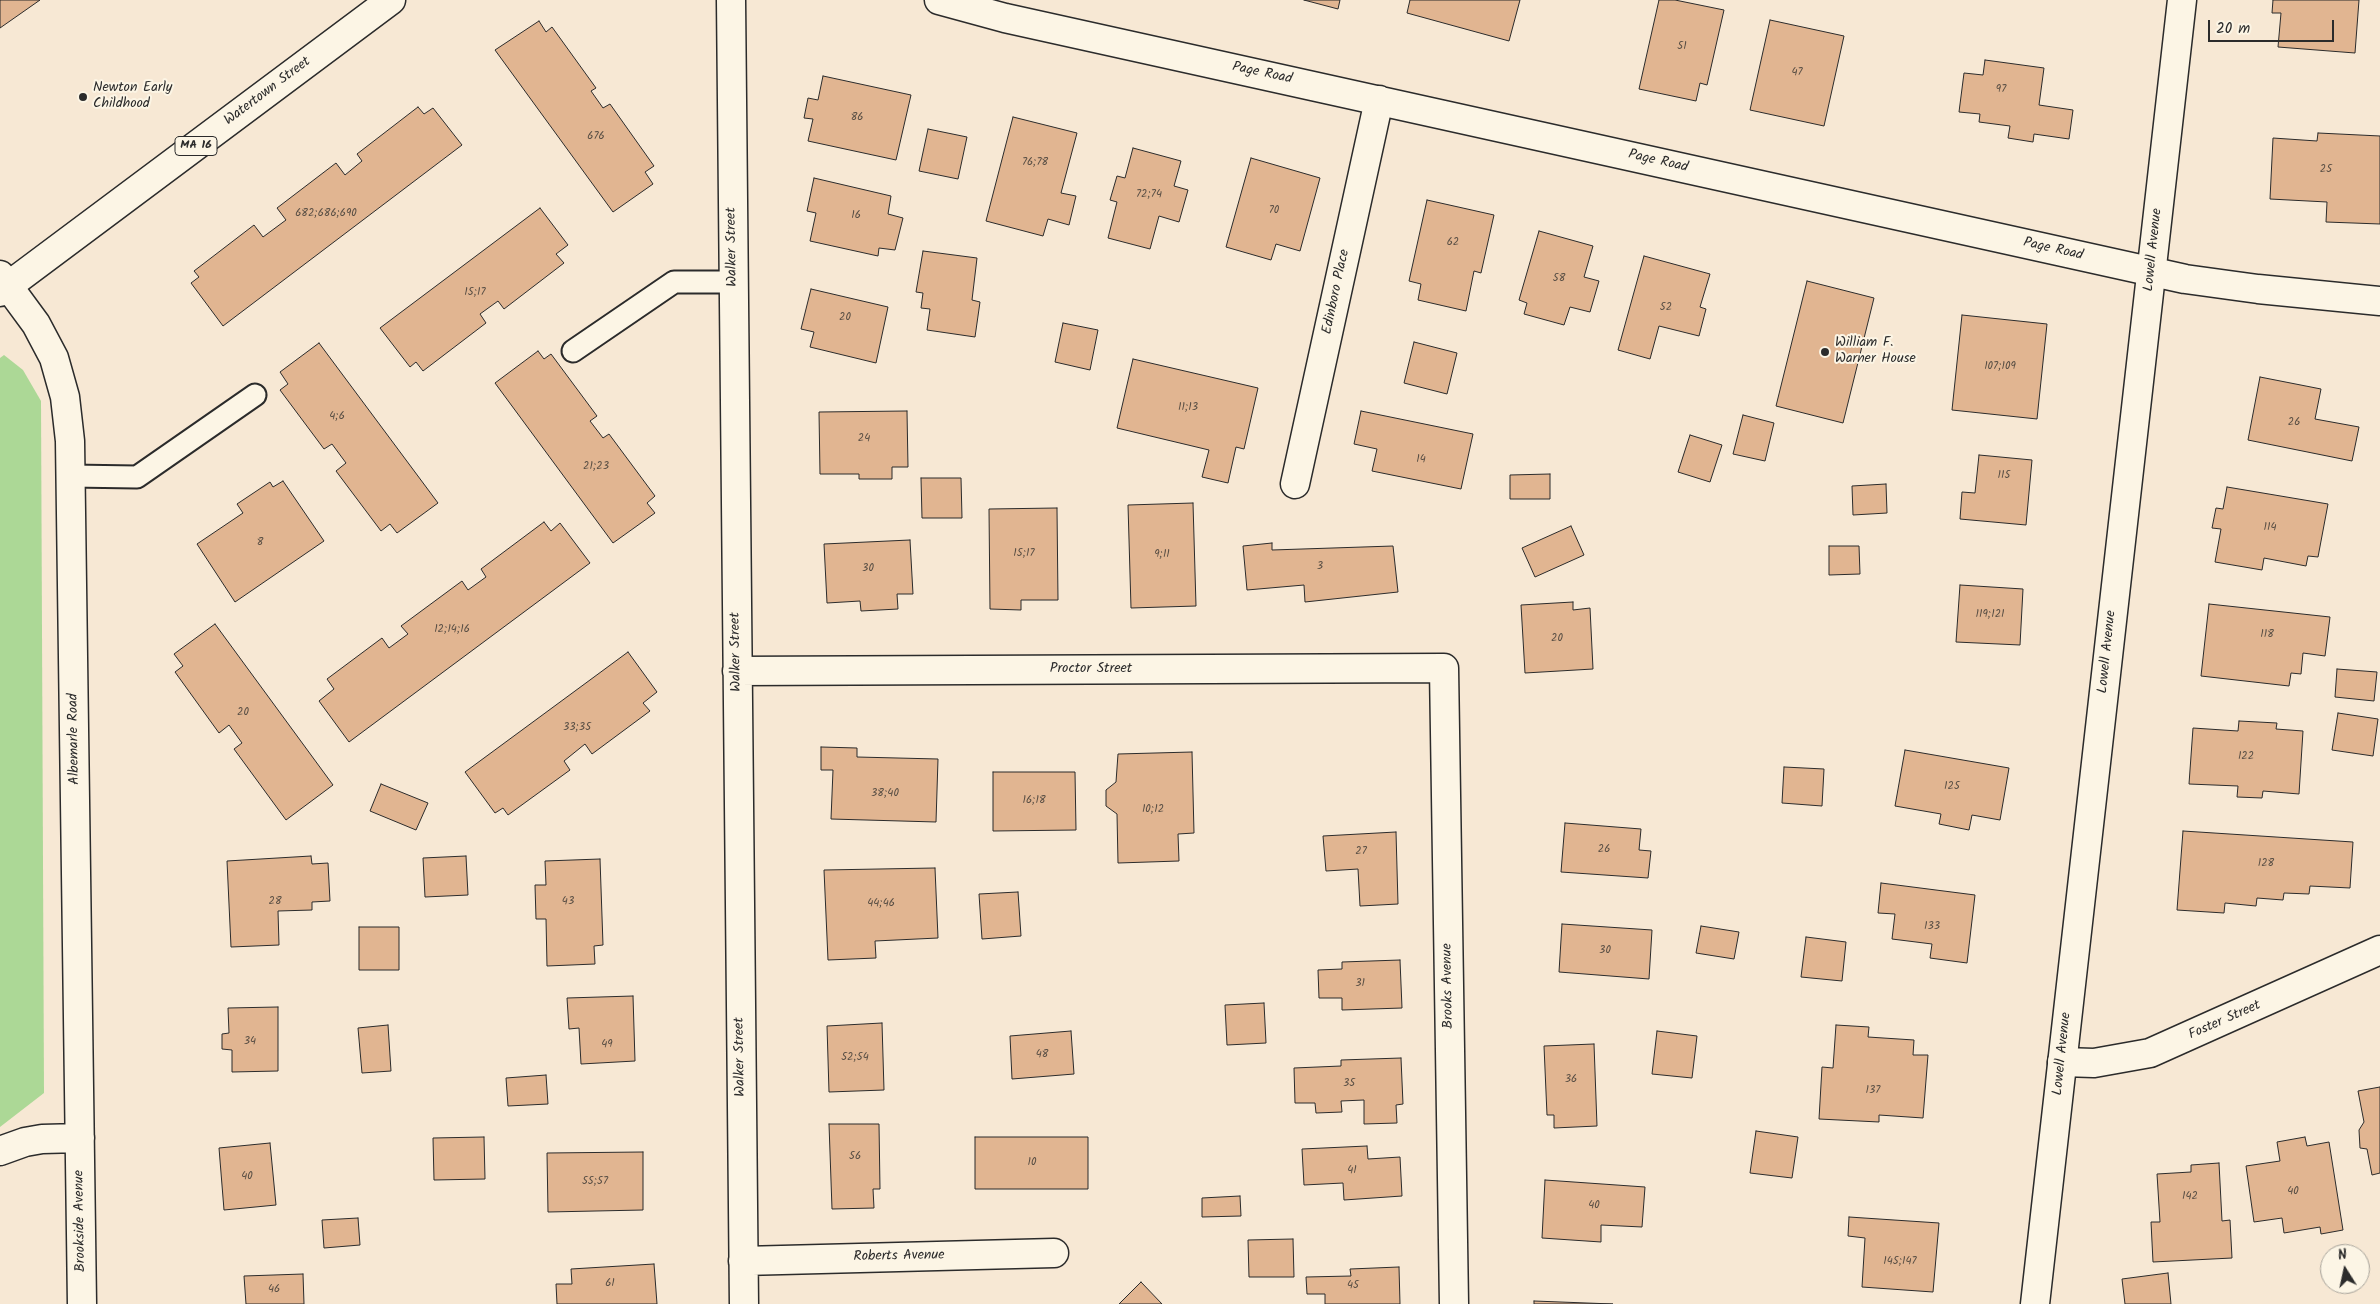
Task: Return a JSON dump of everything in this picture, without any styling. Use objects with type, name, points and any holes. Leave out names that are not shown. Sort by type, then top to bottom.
[{"type":"street","name":"Watertown Street","points":[[3,284],[391,0]]},
{"type":"street","name":"Walker Street","points":[[731,0],[744,1304]]},
{"type":"street","name":"Page Road","points":[[939,0],[1005,18],[2151,272],[2206,282],[2380,301]]},
{"type":"street","name":"Lowell Avenue","points":[[2035,1304],[2182,0]]},
{"type":"street","name":"Edinboro Place","points":[[1295,484],[1378,100]]},
{"type":"street","name":"Albemarle Road","points":[[3,284],[45,339],[60,377],[68,418],[71,476],[80,1138]]},
{"type":"street","name":"Proctor Street","points":[[737,671],[1444,668]]},
{"type":"street","name":"Brooks Avenue","points":[[1444,668],[1454,1304]]},
{"type":"street","name":"Foster Street","points":[[2062,1062],[2094,1063],[2150,1053],[2380,950]]},
{"type":"street","points":[[0,1151],[36,1140],[80,1138]]},
{"type":"street","name":"Brookside Avenue","points":[[80,1138],[82,1304]]},
{"type":"street","name":"Roberts Avenue","points":[[743,1261],[1054,1253]]},
{"type":"lane","points":[[573,351],[674,282],[734,282]]},
{"type":"lane","points":[[71,476],[137,477],[255,395]]},
{"type":"green space","points":[[4,355],[23,370],[41,401],[44,1093],[0,1127],[0,358]]},
{"type":"building","points":[[0,0],[40,0],[0,28]]},
{"type":"building","points":[[1304,0],[1340,0],[1338,9]]},
{"type":"building","points":[[1410,0],[1520,0],[1509,41],[1407,13]]},
{"type":"building","points":[[1659,0],[1675,0],[1724,10],[1707,85],[1700,83],[1696,101],[1639,89]]},
{"type":"building","points":[[2273,0],[2359,0],[2355,53],[2278,47],[2281,13],[2272,13]]},
{"type":"building","points":[[1770,20],[1844,36],[1824,126],[1750,110]]},
{"type":"building","points":[[539,21],[546,32],[552,27],[596,88],[591,91],[603,108],[610,104],[654,166],[645,172],[653,184],[613,212],[495,50]]},
{"type":"building","points":[[1985,60],[2044,68],[2039,105],[2073,110],[2069,139],[2034,134],[2033,142],[2008,138],[2010,126],[1979,122],[1980,114],[1959,112],[1964,73],[1983,75]]},
{"type":"building","points":[[823,76],[911,95],[896,160],[808,141],[813,119],[804,118],[808,98],[818,100]]},
{"type":"building","points":[[418,107],[424,114],[433,108],[462,145],[223,326],[191,283],[199,277],[194,271],[254,225],[263,237],[286,220],[277,208],[336,163],[345,175],[362,161],[357,154]]},
{"type":"building","points":[[1013,117],[1077,133],[1061,193],[1076,196],[1069,225],[1048,219],[1043,236],[986,221]]},
{"type":"building","points":[[928,129],[967,137],[958,179],[919,171]]},
{"type":"building","points":[[2318,133],[2380,136],[2380,224],[2326,222],[2327,202],[2270,199],[2273,138],[2317,141]]},
{"type":"building","points":[[1133,148],[1181,161],[1174,186],[1188,190],[1179,222],[1159,216],[1150,249],[1108,238],[1117,202],[1110,200],[1117,176],[1125,178]]},
{"type":"building","points":[[1251,158],[1320,178],[1300,251],[1276,244],[1271,260],[1226,247]]},
{"type":"building","points":[[814,178],[891,196],[888,214],[903,218],[895,250],[879,248],[878,256],[810,241],[816,213],[807,211]]},
{"type":"building","points":[[1427,200],[1494,215],[1481,273],[1474,271],[1466,311],[1418,300],[1421,284],[1409,281]]},
{"type":"building","points":[[540,208],[568,245],[556,254],[564,263],[504,309],[498,301],[480,314],[486,323],[423,371],[416,362],[410,367],[380,328]]},
{"type":"building","points":[[1539,231],[1593,246],[1584,277],[1599,281],[1590,312],[1570,307],[1564,325],[1524,314],[1527,303],[1519,300]]},
{"type":"building","points":[[923,251],[977,258],[972,300],[980,302],[975,337],[927,330],[930,309],[921,308],[923,293],[916,292]]},
{"type":"building","points":[[1644,256],[1710,274],[1700,307],[1706,309],[1699,336],[1659,326],[1650,359],[1618,350]]},
{"type":"building","name":"William F. Warner House","points":[[1807,281],[1874,298],[1843,423],[1776,406]]},
{"type":"building","points":[[811,289],[888,307],[876,363],[810,347],[814,332],[801,329]]},
{"type":"building","points":[[1962,315],[2047,324],[2037,419],[1952,410]]},
{"type":"building","points":[[1063,323],[1098,330],[1090,370],[1055,362]]},
{"type":"building","points":[[1414,342],[1457,353],[1447,394],[1404,383]]},
{"type":"building","points":[[319,343],[438,503],[397,533],[390,524],[381,531],[336,471],[346,463],[332,444],[324,449],[280,390],[288,384],[280,372]]},
{"type":"building","points":[[538,351],[544,359],[551,354],[597,416],[590,421],[603,438],[609,434],[655,496],[647,503],[655,513],[613,543],[495,383]]},
{"type":"building","points":[[1133,359],[1258,388],[1244,449],[1236,447],[1228,483],[1202,477],[1209,450],[1117,428]]},
{"type":"building","points":[[2260,377],[2321,389],[2315,419],[2359,427],[2352,461],[2248,440]]},
{"type":"building","points":[[907,411],[908,467],[892,467],[892,479],[859,479],[859,474],[820,474],[819,412]]},
{"type":"building","points":[[1361,411],[1473,434],[1461,489],[1372,471],[1377,449],[1354,444]]},
{"type":"building","points":[[1743,415],[1774,423],[1765,461],[1733,454]]},
{"type":"building","points":[[1690,435],[1722,445],[1710,482],[1678,472]]},
{"type":"building","points":[[1979,455],[2032,460],[2026,525],[1960,519],[1962,492],[1975,493]]},
{"type":"building","points":[[1550,474],[1550,499],[1510,499],[1510,475]]},
{"type":"building","points":[[921,478],[961,478],[962,518],[922,518]]},
{"type":"building","points":[[283,481],[324,541],[235,602],[197,544],[243,513],[237,504],[270,482],[273,487]]},
{"type":"building","points":[[1886,484],[1887,513],[1853,515],[1852,486]]},
{"type":"building","points":[[2227,487],[2328,504],[2318,557],[2308,556],[2306,566],[2264,558],[2262,570],[2215,562],[2221,529],[2212,528],[2216,508],[2223,509]]},
{"type":"building","points":[[1193,503],[1196,606],[1131,608],[1128,505]]},
{"type":"building","points":[[1057,508],[1058,600],[1021,600],[1021,610],[990,609],[989,509]]},
{"type":"building","points":[[544,522],[551,531],[560,523],[590,563],[349,742],[319,701],[334,689],[327,679],[382,638],[389,648],[408,634],[401,626],[462,581],[468,590],[486,577],[481,569]]},
{"type":"building","points":[[1571,526],[1584,555],[1535,577],[1522,548]]},
{"type":"building","points":[[910,540],[913,594],[897,594],[898,609],[861,611],[860,601],[827,603],[824,544]]},
{"type":"building","points":[[1272,543],[1272,550],[1393,546],[1398,592],[1305,602],[1304,585],[1247,590],[1243,546]]},
{"type":"building","points":[[1829,546],[1859,546],[1860,574],[1829,575]]},
{"type":"building","points":[[1960,585],[2023,589],[2020,645],[1956,642]]},
{"type":"building","points":[[1573,602],[1573,610],[1590,608],[1593,669],[1525,673],[1521,605]]},
{"type":"building","points":[[2209,604],[2330,617],[2325,656],[2303,653],[2301,674],[2291,673],[2289,686],[2201,676]]},
{"type":"building","points":[[215,624],[333,785],[286,820],[234,749],[242,743],[229,725],[219,733],[175,672],[183,666],[174,654]]},
{"type":"building","points":[[628,652],[657,692],[643,703],[650,711],[592,754],[585,744],[564,761],[570,770],[508,815],[503,808],[495,813],[465,772]]},
{"type":"building","points":[[2337,669],[2377,672],[2374,701],[2335,697]]},
{"type":"building","points":[[2338,713],[2378,719],[2373,756],[2332,750]]},
{"type":"building","points":[[2239,721],[2277,723],[2276,729],[2303,731],[2299,794],[2263,791],[2262,798],[2237,797],[2238,786],[2189,784],[2193,728],[2238,731]]},
{"type":"building","points":[[821,747],[857,748],[857,757],[938,759],[936,822],[831,819],[833,770],[821,770]]},
{"type":"building","points":[[1905,750],[2009,768],[2000,820],[1972,815],[1969,830],[1939,824],[1941,814],[1895,806]]},
{"type":"building","points":[[1192,752],[1194,833],[1178,834],[1179,861],[1118,863],[1117,814],[1106,806],[1106,790],[1116,782],[1118,754]]},
{"type":"building","points":[[1784,767],[1824,769],[1822,806],[1782,803]]},
{"type":"building","points":[[993,772],[1075,772],[1076,830],[993,831]]},
{"type":"building","points":[[381,784],[428,803],[416,830],[370,811]]},
{"type":"building","points":[[1565,823],[1641,829],[1639,850],[1651,851],[1648,878],[1561,872]]},
{"type":"building","points":[[2183,831],[2353,842],[2350,888],[2310,886],[2309,894],[2284,893],[2283,900],[2257,898],[2256,906],[2225,903],[2224,913],[2177,910]]},
{"type":"building","points":[[1396,832],[1398,904],[1360,906],[1358,869],[1326,871],[1323,836]]},
{"type":"building","points":[[311,856],[312,864],[328,863],[330,901],[312,902],[312,910],[278,911],[279,945],[231,947],[227,861]]},
{"type":"building","points":[[466,856],[468,895],[425,897],[423,858]]},
{"type":"building","points":[[600,859],[603,945],[594,946],[595,964],[547,966],[546,919],[536,919],[535,885],[546,885],[545,861]]},
{"type":"building","points":[[935,868],[938,938],[875,941],[876,958],[828,960],[824,870]]},
{"type":"building","points":[[1881,883],[1975,895],[1967,963],[1930,958],[1932,944],[1892,939],[1895,914],[1878,913]]},
{"type":"building","points":[[1018,892],[1021,936],[982,939],[979,894]]},
{"type":"building","points":[[1562,924],[1652,930],[1649,979],[1559,972]]},
{"type":"building","points":[[1701,926],[1739,932],[1734,959],[1696,953]]},
{"type":"building","points":[[359,927],[399,927],[399,970],[359,970]]},
{"type":"building","points":[[1806,937],[1846,942],[1842,981],[1801,977]]},
{"type":"building","points":[[1400,960],[1402,1008],[1342,1010],[1342,998],[1319,998],[1318,970],[1342,969],[1342,962]]},
{"type":"building","points":[[633,996],[635,1061],[581,1064],[579,1028],[569,1029],[567,998]]},
{"type":"building","points":[[1264,1003],[1266,1043],[1227,1045],[1225,1005]]},
{"type":"building","points":[[278,1007],[278,1071],[232,1072],[232,1050],[222,1049],[222,1034],[229,1033],[228,1008]]},
{"type":"building","points":[[882,1023],[884,1090],[829,1092],[827,1026]]},
{"type":"building","points":[[388,1025],[391,1071],[362,1073],[358,1028]]},
{"type":"building","points":[[1836,1025],[1869,1027],[1868,1037],[1914,1040],[1913,1055],[1928,1055],[1923,1118],[1879,1115],[1879,1122],[1819,1119],[1822,1067],[1833,1068]]},
{"type":"building","points":[[1071,1031],[1074,1074],[1012,1079],[1010,1036]]},
{"type":"building","points":[[1657,1031],[1697,1036],[1692,1078],[1652,1074]]},
{"type":"building","points":[[1594,1044],[1597,1126],[1554,1128],[1554,1115],[1547,1115],[1544,1046]]},
{"type":"building","points":[[1401,1058],[1403,1104],[1396,1105],[1397,1123],[1364,1124],[1364,1100],[1341,1101],[1342,1112],[1316,1113],[1315,1103],[1295,1103],[1294,1068],[1341,1066],[1341,1060]]},
{"type":"building","points":[[546,1075],[548,1104],[508,1106],[506,1078]]},
{"type":"building","points":[[2380,1087],[2380,1173],[2372,1175],[2367,1149],[2360,1148],[2359,1130],[2364,1122],[2358,1091]]},
{"type":"building","points":[[829,1124],[879,1124],[880,1189],[873,1189],[874,1208],[832,1209]]},
{"type":"building","points":[[1756,1131],[1798,1137],[1792,1178],[1750,1173]]},
{"type":"building","points":[[484,1137],[485,1179],[434,1180],[433,1138]]},
{"type":"building","points":[[975,1137],[1088,1137],[1088,1189],[975,1189]]},
{"type":"building","points":[[2305,1137],[2307,1146],[2329,1142],[2343,1230],[2321,1234],[2320,1227],[2284,1233],[2282,1218],[2254,1222],[2246,1166],[2280,1161],[2277,1142]]},
{"type":"building","points":[[270,1143],[276,1205],[224,1210],[219,1148]]},
{"type":"building","points":[[1367,1146],[1368,1159],[1400,1157],[1402,1196],[1344,1200],[1343,1183],[1304,1185],[1302,1149]]},
{"type":"building","points":[[643,1152],[643,1210],[548,1212],[547,1153]]},
{"type":"building","points":[[2219,1163],[2222,1221],[2230,1220],[2232,1258],[2153,1262],[2151,1222],[2160,1222],[2157,1174],[2191,1172],[2191,1165]]},
{"type":"building","points":[[1545,1180],[1645,1187],[1642,1227],[1601,1225],[1601,1242],[1542,1238]]},
{"type":"building","points":[[1240,1196],[1241,1216],[1202,1217],[1202,1198]]},
{"type":"building","points":[[1849,1217],[1939,1223],[1933,1292],[1862,1287],[1865,1238],[1848,1236]]},
{"type":"building","points":[[358,1218],[360,1245],[324,1248],[322,1220]]},
{"type":"building","points":[[1293,1239],[1294,1277],[1249,1277],[1248,1240]]},
{"type":"building","points":[[654,1264],[657,1304],[557,1304],[556,1284],[572,1284],[571,1269]]},
{"type":"building","points":[[1399,1267],[1400,1304],[1325,1304],[1325,1294],[1307,1294],[1306,1277],[1351,1276],[1350,1269]]},
{"type":"building","points":[[2168,1273],[2171,1304],[2125,1304],[2122,1279]]},
{"type":"building","points":[[303,1274],[304,1304],[246,1304],[244,1276]]},
{"type":"building","points":[[1141,1282],[1162,1304],[1119,1304]]},
{"type":"building","points":[[1534,1301],[1613,1304],[1534,1304]]},
{"type":"place","name":"Newton Early Childhood","points":[[83,97]]},
{"type":"place","name":"William F. Warner House","points":[[1825,352]]}]
